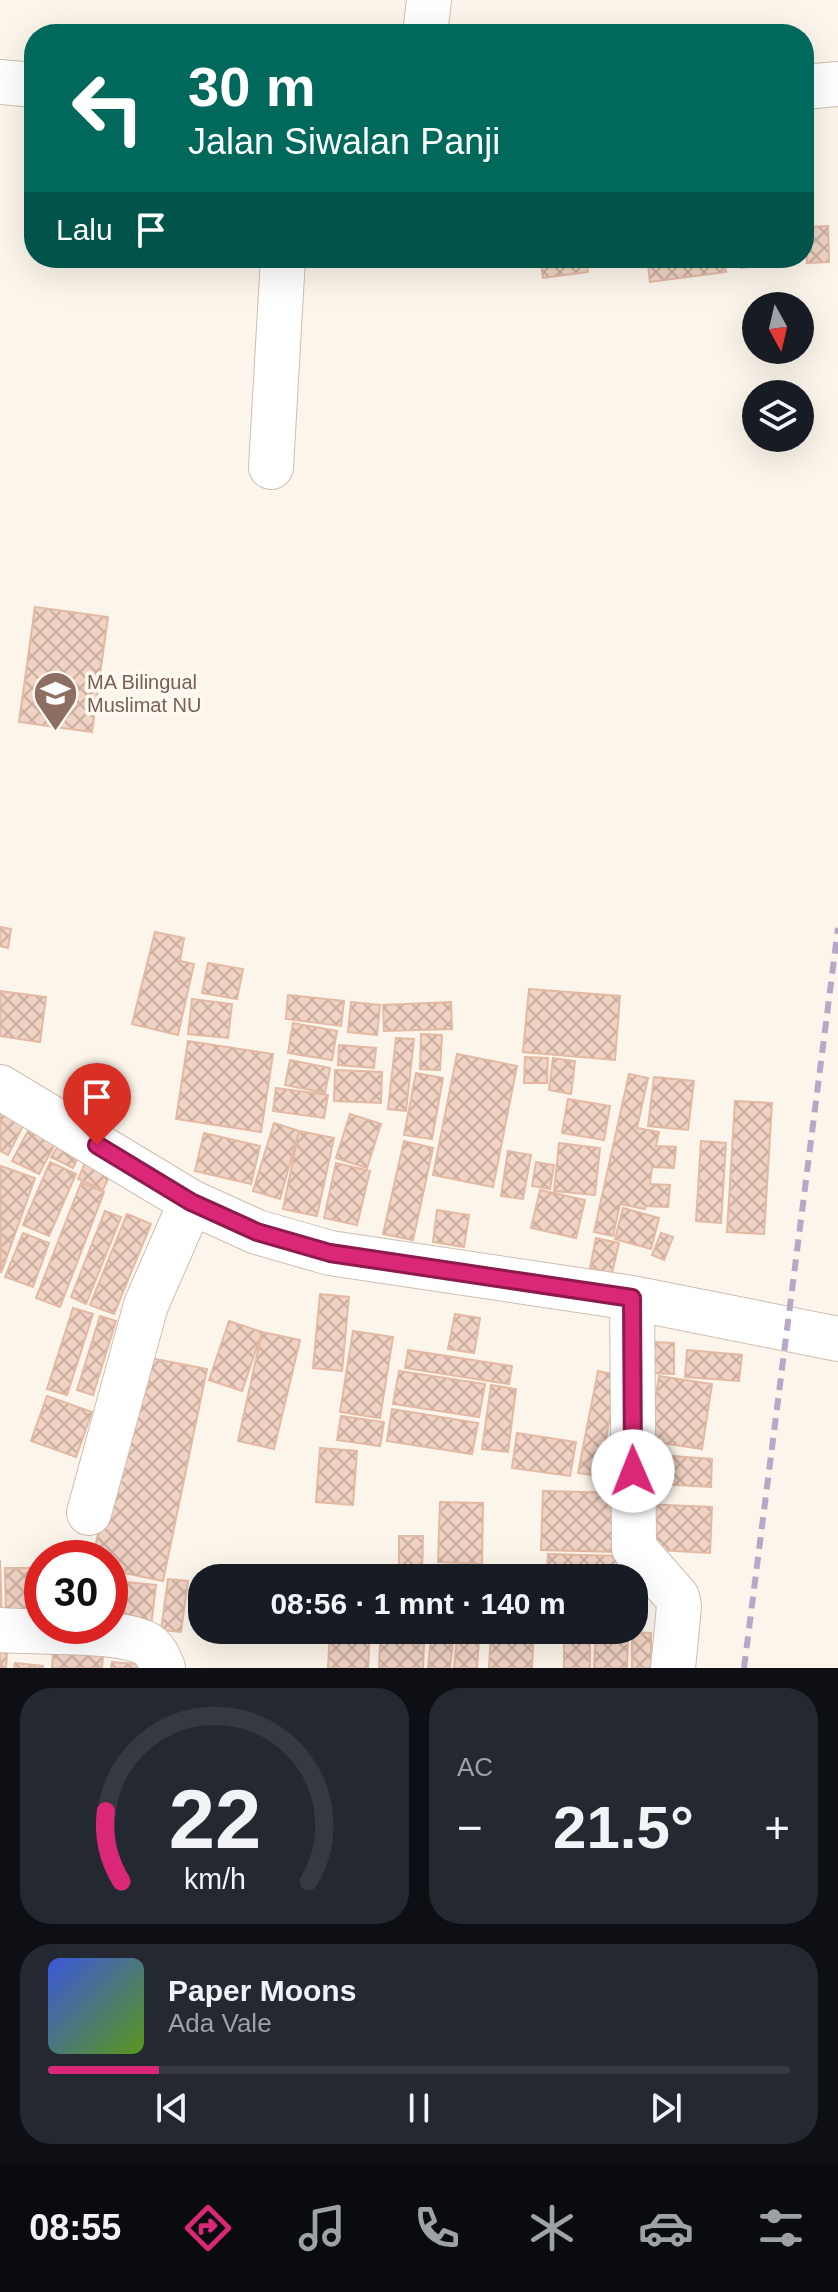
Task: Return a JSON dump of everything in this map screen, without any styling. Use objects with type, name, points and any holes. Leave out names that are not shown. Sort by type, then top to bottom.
[{"type":"street","points":[[426,24],[429,0]]},
{"type":"street","points":[[0,82],[24,84]]},
{"type":"street","points":[[814,86],[838,84]]},
{"type":"street","points":[[271,467],[282,268]]},
{"type":"street","points":[[0,1087],[191,1202],[257,1232],[330,1253],[632,1298],[838,1339]]},
{"type":"street","points":[[89,1513],[146,1305],[191,1202]]},
{"type":"street","points":[[632,1298],[634,1548],[677,1597],[679,1606],[673,1668]]},
{"type":"street","points":[[0,1630],[124,1638],[147,1644],[159,1656],[163,1668]]},
{"type":"building","points":[[828,226],[829,262],[814,263],[814,227]]},
{"type":"building","points":[[542,268],[587,268],[588,272],[543,278]]},
{"type":"building","points":[[648,268],[725,268],[726,272],[650,282]]},
{"type":"building","points":[[35,607],[108,617],[92,732],[19,722]]},
{"type":"building","points":[[0,927],[11,929],[8,948],[0,946]]},
{"type":"building","points":[[155,932],[184,938],[180,961],[194,964],[178,1035],[132,1024]]},
{"type":"building","points":[[208,963],[243,969],[237,999],[202,993]]},
{"type":"building","points":[[529,989],[620,996],[615,1060],[523,1052]]},
{"type":"building","points":[[0,991],[46,997],[40,1042],[0,1036]]},
{"type":"building","points":[[288,995],[344,1001],[341,1026],[286,1019]]},
{"type":"building","points":[[192,999],[232,1004],[228,1038],[188,1034]]},
{"type":"building","points":[[351,1002],[380,1005],[377,1035],[348,1032]]},
{"type":"building","points":[[451,1002],[452,1029],[384,1031],[383,1005]]},
{"type":"building","points":[[293,1023],[337,1031],[332,1060],[288,1053]]},
{"type":"building","points":[[421,1034],[442,1035],[440,1070],[420,1069]]},
{"type":"building","points":[[396,1038],[414,1039],[406,1111],[388,1109]]},
{"type":"building","points":[[188,1041],[273,1054],[261,1132],[176,1119]]},
{"type":"building","points":[[339,1045],[376,1048],[374,1068],[338,1065]]},
{"type":"building","points":[[457,1054],[517,1066],[493,1187],[433,1175]]},
{"type":"building","points":[[525,1057],[548,1058],[547,1083],[524,1083]]},
{"type":"building","points":[[553,1058],[575,1061],[571,1094],[549,1090]]},
{"type":"building","points":[[290,1060],[330,1068],[325,1093],[285,1085]]},
{"type":"building","points":[[335,1070],[382,1072],[381,1103],[334,1101]]},
{"type":"building","points":[[416,1073],[443,1078],[432,1139],[404,1135]]},
{"type":"building","points":[[629,1074],[648,1078],[637,1128],[659,1132],[656,1146],[676,1147],[674,1168],[652,1167],[650,1184],[670,1185],[668,1207],[646,1206],[645,1209],[620,1204],[613,1236],[594,1232]]},
{"type":"building","points":[[654,1077],[694,1081],[688,1130],[648,1126]]},
{"type":"building","points":[[276,1088],[328,1095],[324,1118],[273,1111]]},
{"type":"building","points":[[568,1099],[610,1106],[604,1140],[562,1133]]},
{"type":"building","points":[[735,1101],[772,1103],[764,1234],[727,1232]]},
{"type":"building","points":[[4,1107],[27,1118],[8,1155],[0,1151],[0,1114]]},
{"type":"building","points":[[350,1114],[381,1124],[367,1168],[336,1158]]},
{"type":"building","points":[[274,1123],[299,1131],[280,1199],[253,1191]]},
{"type":"building","points":[[29,1129],[56,1142],[39,1174],[12,1161]]},
{"type":"building","points":[[299,1131],[334,1138],[317,1216],[283,1209]]},
{"type":"building","points":[[204,1133],[260,1146],[251,1184],[195,1171]]},
{"type":"building","points":[[61,1141],[81,1152],[73,1168],[51,1157]]},
{"type":"building","points":[[404,1141],[433,1148],[413,1240],[383,1234]]},
{"type":"building","points":[[701,1141],[726,1143],[721,1223],[696,1221]]},
{"type":"building","points":[[559,1143],[600,1148],[595,1195],[554,1191]]},
{"type":"building","points":[[508,1151],[531,1155],[523,1199],[501,1196]]},
{"type":"building","points":[[88,1156],[113,1168],[103,1190],[78,1179]]},
{"type":"building","points":[[50,1162],[76,1174],[49,1236],[23,1225]]},
{"type":"building","points":[[536,1162],[554,1165],[550,1189],[532,1186]]},
{"type":"building","points":[[336,1163],[370,1171],[357,1225],[324,1218]]},
{"type":"building","points":[[1,1166],[35,1178],[1,1273],[0,1169]]},
{"type":"building","points":[[81,1183],[104,1192],[60,1307],[36,1298]]},
{"type":"building","points":[[540,1190],[585,1200],[576,1238],[531,1228]]},
{"type":"building","points":[[623,1208],[659,1218],[651,1249],[615,1239]]},
{"type":"building","points":[[437,1210],[469,1215],[464,1247],[433,1242]]},
{"type":"building","points":[[105,1211],[121,1217],[86,1304],[71,1297]]},
{"type":"building","points":[[127,1214],[151,1224],[114,1314],[90,1305]]},
{"type":"building","points":[[23,1233],[49,1243],[33,1287],[5,1277]]},
{"type":"building","points":[[661,1233],[673,1237],[664,1260],[652,1255]]},
{"type":"building","points":[[596,1238],[619,1243],[612,1273],[590,1268]]},
{"type":"building","points":[[320,1294],[349,1297],[342,1371],[313,1368]]},
{"type":"building","points":[[73,1308],[93,1314],[67,1395],[47,1389]]},
{"type":"building","points":[[455,1314],[480,1318],[474,1353],[448,1349]]},
{"type":"building","points":[[100,1316],[116,1321],[93,1395],[77,1390]]},
{"type":"building","points":[[229,1321],[262,1332],[242,1391],[209,1380]]},
{"type":"building","points":[[353,1331],[393,1337],[380,1418],[340,1412]]},
{"type":"building","points":[[262,1332],[300,1340],[274,1449],[238,1441]]},
{"type":"building","points":[[653,1342],[674,1343],[674,1374],[652,1373]]},
{"type":"building","points":[[408,1350],[512,1366],[509,1384],[405,1368]]},
{"type":"building","points":[[687,1350],[742,1355],[739,1381],[685,1377]]},
{"type":"building","points":[[135,1355],[207,1369],[163,1581],[128,1574],[128,1540],[97,1540]]},
{"type":"building","points":[[399,1371],[485,1384],[479,1417],[393,1404]]},
{"type":"building","points":[[598,1371],[618,1375],[599,1476],[578,1473]]},
{"type":"building","points":[[659,1376],[712,1384],[702,1449],[648,1441]]},
{"type":"building","points":[[491,1385],[516,1389],[508,1452],[482,1449]]},
{"type":"building","points":[[47,1396],[92,1412],[76,1457],[31,1441]]},
{"type":"building","points":[[392,1409],[478,1423],[472,1454],[387,1441]]},
{"type":"building","points":[[341,1416],[384,1422],[380,1446],[337,1440]]},
{"type":"building","points":[[517,1433],[576,1442],[570,1476],[512,1468]]},
{"type":"building","points":[[320,1448],[357,1451],[353,1505],[316,1502]]},
{"type":"building","points":[[645,1454],[712,1459],[711,1487],[644,1483]]},
{"type":"building","points":[[543,1491],[621,1493],[618,1552],[541,1550]]},
{"type":"building","points":[[440,1502],[483,1503],[482,1564],[438,1562]]},
{"type":"building","points":[[642,1504],[712,1507],[710,1553],[640,1549]]},
{"type":"building","points":[[399,1536],[423,1536],[422,1564],[399,1564]]},
{"type":"building","points":[[548,1554],[618,1556],[618,1564],[548,1564]]},
{"type":"building","points":[[0,1560],[2,1623],[0,1623]]},
{"type":"building","points":[[5,1568],[24,1568],[24,1621],[6,1621]]},
{"type":"building","points":[[168,1579],[188,1581],[181,1632],[161,1630]]},
{"type":"building","points":[[128,1582],[156,1585],[150,1634],[128,1632]]},
{"type":"building","points":[[648,1633],[651,1633],[651,1668],[632,1668],[632,1644],[648,1644]]},
{"type":"building","points":[[0,1641],[8,1641],[6,1668],[0,1668]]},
{"type":"building","points":[[54,1644],[104,1644],[102,1668],[52,1668]]},
{"type":"building","points":[[329,1644],[369,1644],[368,1668],[328,1668]]},
{"type":"building","points":[[380,1644],[424,1644],[423,1668],[379,1668]]},
{"type":"building","points":[[430,1644],[453,1644],[450,1668],[428,1668]]},
{"type":"building","points":[[456,1644],[479,1644],[477,1668],[454,1668]]},
{"type":"building","points":[[490,1644],[533,1644],[532,1668],[489,1668]]},
{"type":"building","points":[[564,1644],[590,1644],[590,1668],[564,1668]]},
{"type":"building","points":[[595,1644],[628,1644],[627,1668],[594,1668]]},
{"type":"building","points":[[112,1662],[158,1666],[158,1668],[111,1668]]},
{"type":"building","points":[[15,1663],[43,1666],[43,1668],[14,1668]]},
{"type":"railway","points":[[744,1668],[838,928]]},
{"type":"place","name":"MA Bilingual Muslimat NU","points":[[56,732]]},
{"type":"route","points":[[97,1145],[191,1202],[257,1232],[330,1253],[632,1298],[633,1471]]}]
